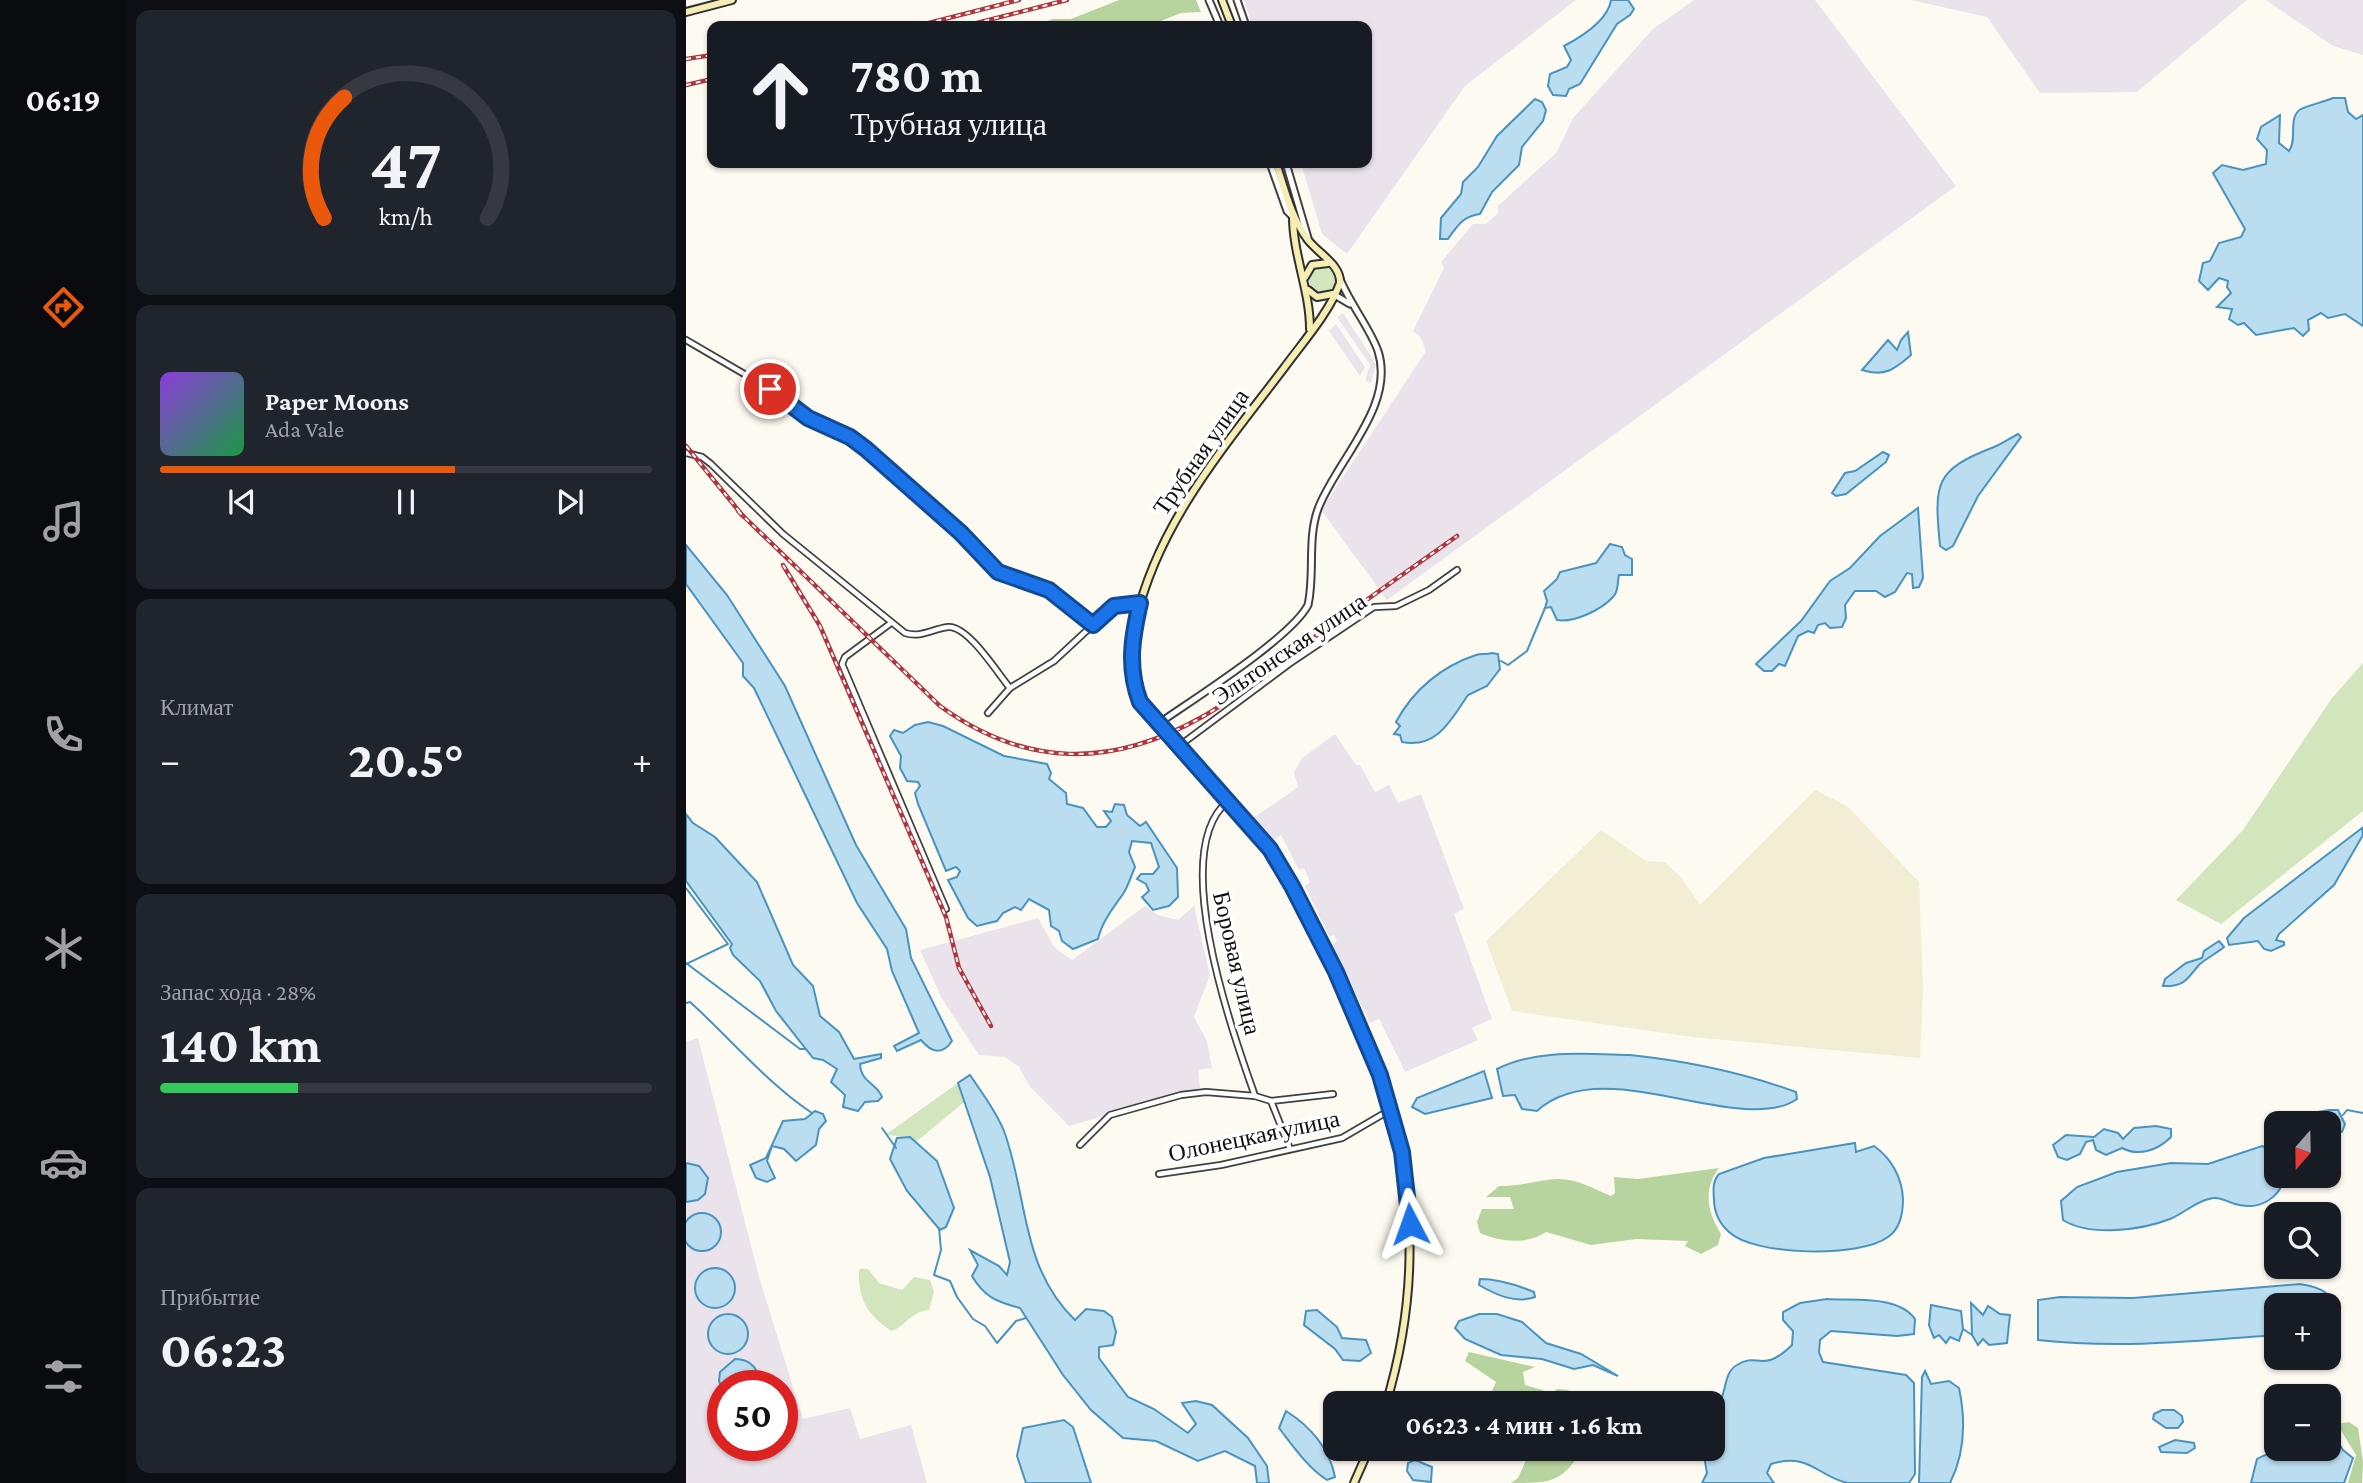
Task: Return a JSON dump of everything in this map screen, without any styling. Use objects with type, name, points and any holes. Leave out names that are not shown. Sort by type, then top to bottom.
[{"type":"main road","points":[[686,12],[708,3],[732,0]]},
{"type":"main road","points":[[1222,0],[1230,21]]},
{"type":"main road","points":[[1278,168],[1293,217],[1309,241],[1339,272],[1340,279],[1333,294],[1317,297],[1307,288]]},
{"type":"main road","points":[[1293,217],[1293,230],[1307,288],[1310,331]]},
{"type":"main road","points":[[1305,279],[1312,265],[1322,262],[1330,264]]},
{"type":"main road","name":"Трубная улица","points":[[1333,294],[1310,331],[1181,510],[1147,576],[1131,646],[1133,680],[1140,702],[1270,849],[1292,886],[1368,1043],[1391,1110],[1406,1177],[1410,1245],[1405,1324],[1389,1391]]},
{"type":"main road","points":[[1354,1483],[1364,1461]]},
{"type":"street","points":[[1209,0],[1218,21]]},
{"type":"street","points":[[1237,0],[1244,21]]},
{"type":"street","points":[[1272,168],[1287,211],[1293,217]]},
{"type":"street","points":[[1287,168],[1309,241]]},
{"type":"street","name":"Эльтонская улица","points":[[1158,724],[1269,643],[1300,618],[1308,605],[1317,512],[1370,418],[1379,376],[1377,349],[1350,304],[1340,279]]},
{"type":"street","points":[[1333,294],[1350,304]]},
{"type":"street","points":[[686,340],[770,389],[808,418],[857,442],[961,533],[998,572],[1049,590],[1093,625]]},
{"type":"street","points":[[686,453],[702,457],[711,464],[783,534],[891,623],[912,635],[948,627],[961,631],[1010,688]]},
{"type":"street","name":"Эльтонская улица","points":[[1180,746],[1289,664],[1374,607],[1396,606],[1429,590],[1457,570]]},
{"type":"street","points":[[988,713],[1010,688],[1047,666],[1114,606],[1140,603]]},
{"type":"street","points":[[891,623],[845,657],[842,669],[946,909]]},
{"type":"street","name":"Боровая улица","points":[[1228,801],[1214,816],[1201,890],[1212,951],[1237,1045],[1255,1096]]},
{"type":"street","points":[[1080,1145],[1111,1115],[1181,1095],[1206,1092],[1255,1096],[1271,1101],[1333,1094]]},
{"type":"street","points":[[1271,1101],[1290,1149]]},
{"type":"street","name":"Олонецкая улица","points":[[1159,1174],[1221,1166],[1342,1138],[1391,1110]]},
{"type":"shaded area","points":[[1244,0],[1576,0],[1465,86],[1347,254],[1322,234],[1302,168],[1372,168],[1372,21],[1250,21]]},
{"type":"shaded area","points":[[1694,0],[1815,0],[1956,186],[1387,600],[1321,510],[1426,351],[1420,336],[1413,331],[1444,268],[1441,262],[1473,224],[1486,224],[1498,213],[1498,206],[1557,152],[1573,118],[1653,29]]},
{"type":"shaded area","points":[[1911,0],[2247,0],[2137,92],[2040,93],[1987,17]]},
{"type":"shaded area","points":[[2266,0],[2363,0],[2363,55],[2333,46]]},
{"type":"shaded area","points":[[1343,313],[1376,364],[1371,383],[1365,381],[1370,365],[1337,317]]},
{"type":"shaded area","points":[[1336,324],[1365,367],[1360,376],[1329,331]]},
{"type":"shaded area","points":[[1335,734],[1356,765],[1360,765],[1375,792],[1389,785],[1398,803],[1421,794],[1464,909],[1454,914],[1492,1019],[1472,1028],[1478,1040],[1405,1072],[1379,1019],[1370,1023],[1332,944],[1337,941],[1334,935],[1329,937],[1305,886],[1310,882],[1304,868],[1299,870],[1281,835],[1271,842],[1250,820],[1298,787],[1294,772],[1302,758]]},
{"type":"shaded area","points":[[1815,790],[1847,806],[1919,882],[1923,988],[1920,1058],[1692,1037],[1512,1011],[1486,941],[1601,830],[1646,861],[1664,862],[1681,877],[1700,905]]},
{"type":"shaded area","points":[[1145,906],[1158,915],[1178,920],[1194,906],[1210,975],[1194,1017],[1207,1041],[1212,1068],[1198,1070],[1200,1088],[1069,1126],[1030,1087],[1019,1067],[1005,1057],[979,1055],[942,999],[920,950],[1038,918],[1055,948],[1072,960]]},
{"type":"shaded area","points":[[698,1038],[759,1277],[788,1370],[707,1370],[707,1461],[798,1461],[798,1403],[803,1419],[850,1408],[860,1439],[911,1425],[927,1483],[686,1483],[686,1042]]},
{"type":"green space","points":[[1119,0],[1196,0],[1201,12],[1181,13],[1161,21],[1047,21],[1071,19]]},
{"type":"green space","points":[[1322,267],[1331,271],[1335,280],[1331,289],[1322,293],[1313,289],[1309,280],[1313,271]]},
{"type":"green space","points":[[2363,663],[2363,811],[2221,924],[2176,900],[2243,830],[2332,698]]},
{"type":"green space","points":[[958,1083],[964,1102],[915,1142],[910,1137],[885,1135]]},
{"type":"green space","points":[[1719,1168],[1711,1184],[1709,1201],[1721,1234],[1718,1245],[1701,1254],[1685,1246],[1688,1241],[1637,1239],[1591,1245],[1546,1232],[1531,1239],[1505,1240],[1480,1233],[1477,1222],[1482,1209],[1514,1209],[1510,1197],[1486,1197],[1499,1186],[1566,1179],[1611,1196],[1615,1193],[1614,1177],[1638,1179]]},
{"type":"green space","points":[[859,1269],[868,1269],[879,1283],[902,1290],[914,1277],[930,1280],[934,1292],[929,1310],[916,1314],[891,1331],[875,1318],[865,1304],[860,1289]]},
{"type":"green space","points":[[1469,1352],[1535,1367],[1523,1372],[1525,1385],[1545,1391],[1492,1391],[1496,1382],[1465,1361]]},
{"type":"green space","points":[[2349,1422],[2358,1428],[2363,1462],[2362,1483],[2348,1483],[2356,1455],[2341,1431],[2341,1423]]},
{"type":"green space","points":[[1526,1461],[1574,1461],[1554,1479],[1511,1483],[1518,1478]]},
{"type":"water","points":[[1611,0],[1628,0],[1634,9],[1617,24],[1580,84],[1569,89],[1566,96],[1553,95],[1548,86],[1550,74],[1567,67],[1571,60],[1564,46],[1586,33],[1599,21]]},
{"type":"water","points":[[2333,98],[2345,98],[2348,112],[2356,119],[2363,115],[2363,326],[2345,314],[2328,318],[2321,313],[2308,320],[2309,330],[2303,336],[2294,328],[2256,335],[2244,323],[2238,325],[2229,319],[2232,309],[2217,307],[2231,293],[2227,287],[2228,281],[2219,278],[2208,290],[2199,281],[2203,263],[2210,261],[2219,243],[2241,237],[2245,229],[2213,173],[2222,165],[2243,170],[2266,164],[2267,150],[2257,139],[2261,127],[2280,115],[2279,143],[2289,151],[2293,141],[2294,117],[2297,113],[2301,109]]},
{"type":"water","points":[[1535,99],[1542,102],[1546,110],[1543,121],[1522,147],[1519,165],[1492,192],[1480,214],[1465,219],[1448,239],[1440,239],[1441,218],[1461,194],[1463,182],[1478,167],[1497,136]]},
{"type":"water","points":[[1908,332],[1911,355],[1905,360],[1883,372],[1862,370],[1888,340],[1897,350]]},
{"type":"water","points":[[2018,434],[2021,437],[1978,496],[1953,546],[1946,550],[1940,546],[1938,525],[1937,507],[1942,482],[1959,463]]},
{"type":"water","points":[[1883,452],[1889,455],[1886,462],[1846,494],[1836,496],[1832,493],[1845,473],[1855,471]]},
{"type":"water","points":[[1918,508],[1923,578],[1919,587],[1913,588],[1912,574],[1907,573],[1895,592],[1885,597],[1876,591],[1855,591],[1845,605],[1846,618],[1842,627],[1830,628],[1825,623],[1818,625],[1814,633],[1808,631],[1798,636],[1785,666],[1779,664],[1772,671],[1764,671],[1756,664],[1801,621],[1830,581],[1850,568],[1880,536]]},
{"type":"water","points":[[1610,544],[1622,547],[1625,555],[1632,559],[1632,575],[1619,575],[1615,595],[1594,611],[1571,620],[1557,620],[1551,607],[1545,608],[1547,601],[1544,591],[1557,579],[1560,572],[1596,563]]},
{"type":"water","points":[[686,545],[727,595],[785,686],[856,845],[906,929],[911,958],[952,1041],[944,1049],[933,1050],[921,1040],[897,1051],[894,1046],[919,1033],[892,971],[887,949],[857,903],[754,688],[743,676],[743,663],[686,584]]},
{"type":"water","points":[[1478,654],[1498,654],[1500,669],[1487,686],[1468,695],[1442,730],[1425,741],[1415,743],[1402,742],[1400,735],[1394,734],[1400,726],[1396,722],[1403,710],[1430,681],[1463,660]]},
{"type":"water","points":[[928,722],[943,726],[1004,756],[1047,764],[1051,773],[1049,779],[1066,793],[1067,804],[1083,808],[1097,827],[1106,827],[1111,821],[1104,811],[1112,812],[1115,804],[1124,805],[1127,815],[1140,826],[1146,822],[1177,868],[1178,897],[1169,906],[1153,910],[1142,897],[1149,891],[1146,884],[1137,879],[1141,874],[1153,874],[1159,867],[1151,843],[1132,841],[1129,852],[1135,867],[1098,939],[1073,949],[1062,941],[1059,931],[1051,926],[1049,910],[1029,899],[1021,910],[1015,907],[1003,913],[997,921],[977,926],[968,918],[948,880],[957,877],[960,871],[956,867],[946,871],[918,804],[915,793],[920,786],[918,782],[907,781],[900,768],[901,756],[890,736],[894,730],[903,733],[915,725]]},
{"type":"water","points":[[686,814],[693,823],[715,837],[757,882],[793,965],[813,986],[820,1016],[839,1032],[854,1059],[881,1054],[881,1058],[860,1064],[863,1075],[880,1092],[882,1097],[878,1101],[865,1102],[858,1111],[843,1107],[845,1095],[831,1082],[837,1069],[823,1060],[813,1058],[776,1011],[760,981],[733,955],[730,948],[732,944],[686,881]]},
{"type":"water","points":[[2362,828],[2363,835],[2334,885],[2279,934],[2276,940],[2284,942],[2284,945],[2271,951],[2264,949],[2258,941],[2229,945],[2227,938],[2244,918]]},
{"type":"water","points":[[2219,941],[2224,947],[2200,964],[2186,980],[2177,985],[2163,986],[2165,979],[2186,963],[2202,958],[2204,951]]},
{"type":"water","points":[[1630,1055],[1673,1060],[1735,1073],[1796,1092],[1797,1099],[1772,1108],[1745,1109],[1637,1091],[1582,1090],[1558,1097],[1537,1111],[1522,1109],[1515,1095],[1503,1096],[1497,1069],[1528,1058],[1545,1056]]},
{"type":"water","points":[[1484,1071],[1492,1098],[1425,1114],[1412,1107],[1417,1098]]},
{"type":"water","points":[[970,1075],[1004,1131],[1028,1230],[1044,1277],[1057,1299],[1075,1320],[1086,1309],[1104,1311],[1112,1317],[1116,1332],[1113,1345],[1099,1347],[1099,1358],[1128,1397],[1154,1409],[1188,1433],[1196,1424],[1182,1403],[1196,1401],[1212,1405],[1248,1438],[1267,1466],[1269,1483],[1257,1483],[1255,1466],[1225,1451],[1198,1461],[1156,1441],[1123,1438],[1091,1410],[1063,1375],[1020,1308],[992,1298],[981,1289],[972,1276],[978,1265],[970,1250],[999,1266],[1007,1275],[1010,1262],[990,1177],[958,1083]]},
{"type":"water","points":[[815,1111],[823,1114],[826,1121],[819,1129],[816,1145],[796,1161],[784,1149],[772,1146],[767,1161],[775,1178],[767,1182],[756,1178],[750,1165],[766,1158],[783,1121],[805,1119]]},
{"type":"water","points":[[2156,1126],[2171,1129],[2171,1137],[2148,1151],[2135,1152],[2122,1148],[2106,1155],[2096,1150],[2093,1140],[2086,1142],[2080,1154],[2067,1160],[2058,1157],[2053,1145],[2066,1135],[2094,1137],[2104,1129],[2118,1133],[2123,1139],[2134,1128]]},
{"type":"water","points":[[910,1137],[937,1161],[954,1208],[946,1227],[940,1230],[907,1191],[890,1159],[897,1138]]},
{"type":"water","points":[[1855,1143],[1856,1152],[1874,1146],[1890,1162],[1898,1176],[1903,1199],[1902,1210],[1898,1225],[1888,1237],[1874,1244],[1832,1251],[1783,1250],[1742,1240],[1729,1232],[1720,1221],[1715,1208],[1714,1192],[1719,1174],[1764,1158]]},
{"type":"water","points":[[2262,1146],[2264,1188],[2280,1188],[2273,1197],[2260,1204],[2244,1206],[2212,1198],[2175,1217],[2131,1229],[2087,1229],[2063,1220],[2061,1201],[2077,1187],[2117,1172],[2171,1163],[2208,1164]]},
{"type":"water","points":[[686,1163],[699,1166],[708,1178],[705,1194],[698,1200],[686,1202]]},
{"type":"water","points":[[695,1214],[709,1214],[716,1218],[720,1225],[720,1239],[716,1246],[702,1251],[688,1246],[688,1218]]},
{"type":"water","points":[[715,1268],[723,1269],[729,1274],[734,1280],[734,1296],[729,1302],[723,1307],[715,1308],[707,1307],[701,1302],[696,1296],[695,1288],[696,1280],[701,1274],[707,1269]]},
{"type":"water","points":[[1480,1279],[1514,1285],[1534,1292],[1535,1297],[1506,1297],[1479,1285]]},
{"type":"water","points":[[2300,1284],[2326,1293],[2264,1293],[2264,1336],[2128,1344],[2038,1340],[2038,1300],[2060,1297],[2133,1298]]},
{"type":"water","points":[[1827,1299],[1875,1301],[1898,1306],[1915,1319],[1914,1334],[1897,1336],[1831,1331],[1820,1340],[1819,1352],[1823,1362],[1906,1375],[1914,1383],[1915,1474],[1909,1483],[1848,1483],[1805,1463],[1784,1461],[1771,1464],[1767,1473],[1774,1483],[1702,1483],[1707,1473],[1705,1461],[1725,1461],[1723,1391],[1729,1374],[1744,1361],[1773,1359],[1792,1345],[1793,1331],[1783,1320],[1783,1312],[1800,1303]]},
{"type":"water","points":[[1971,1303],[1983,1315],[1988,1306],[2000,1314],[2010,1315],[2007,1343],[1989,1345],[1983,1339],[1978,1345],[1972,1335]]},
{"type":"water","points":[[1931,1305],[1961,1311],[1963,1329],[1959,1341],[1950,1337],[1946,1343],[1939,1335],[1934,1338],[1929,1325]]},
{"type":"water","points":[[1317,1310],[1337,1327],[1342,1338],[1366,1340],[1371,1353],[1360,1361],[1343,1360],[1335,1349],[1304,1325],[1306,1311]]},
{"type":"water","points":[[728,1314],[736,1315],[742,1320],[747,1326],[747,1342],[742,1348],[736,1353],[728,1354],[720,1353],[714,1348],[709,1342],[708,1334],[709,1326],[714,1320],[720,1315]]},
{"type":"water","points":[[1479,1314],[1497,1314],[1522,1322],[1546,1343],[1581,1354],[1618,1376],[1593,1365],[1574,1369],[1542,1359],[1501,1355],[1465,1339],[1455,1328],[1459,1321]]},
{"type":"water","points":[[735,1359],[750,1363],[756,1370],[722,1370]]},
{"type":"water","points":[[1925,1371],[1931,1384],[1949,1381],[1959,1388],[1963,1437],[1959,1460],[1950,1483],[1919,1483],[1922,1377]]},
{"type":"water","points":[[2162,1410],[2174,1410],[2182,1416],[2183,1422],[2178,1428],[2166,1428],[2153,1419],[2154,1414]]},
{"type":"water","points":[[1286,1411],[1303,1424],[1323,1446],[1323,1461],[1330,1461],[1335,1477],[1327,1480],[1313,1469],[1279,1428]]},
{"type":"water","points":[[1064,1420],[1073,1427],[1091,1483],[1026,1483],[1017,1456],[1023,1428]]},
{"type":"water","points":[[2175,1440],[2194,1443],[2195,1448],[2187,1453],[2161,1452],[2159,1447]]},
{"type":"water","points":[[2341,1447],[2353,1458],[2344,1483],[2251,1483],[2257,1459],[2264,1456],[2264,1461],[2341,1461]]},
{"type":"water","points":[[1417,1461],[1432,1467],[1431,1482],[1413,1480],[1407,1471],[1408,1463]]},
{"type":"waterway","points":[[1501,661],[1508,665],[1527,651],[1545,608]]},
{"type":"waterway","points":[[686,888],[728,944],[686,964]]},
{"type":"waterway","points":[[686,963],[800,1049],[806,1049]]},
{"type":"waterway","points":[[686,1003],[690,1002],[765,1075],[812,1113]]},
{"type":"waterway","points":[[2343,1115],[2347,1110],[2363,1113]]},
{"type":"waterway","points":[[882,1128],[896,1148]]},
{"type":"waterway","points":[[939,1228],[941,1250],[934,1275],[950,1281],[957,1297],[973,1319],[985,1326],[997,1343],[1016,1321],[1026,1318]]},
{"type":"waterway","points":[[1963,1329],[1972,1335]]},
{"type":"railway","points":[[937,21],[1019,0]]},
{"type":"railway","points":[[985,21],[1067,0]]},
{"type":"railway","points":[[686,59],[707,56]]},
{"type":"railway","points":[[686,85],[707,80]]},
{"type":"railway","points":[[686,446],[743,516]]},
{"type":"railway","points":[[738,511],[940,706],[972,726],[1004,741],[1037,750],[1069,754],[1135,746],[1202,717],[1457,536]]},
{"type":"railway","points":[[783,565],[820,626],[946,917],[959,968],[991,1026]]},
{"type":"route","points":[[770,389],[808,418],[850,437],[866,449],[961,533],[993,568],[1004,576],[1055,593],[1093,625],[1114,606],[1140,603],[1132,637],[1130,663],[1140,702],[1270,849],[1292,886],[1336,972],[1380,1075],[1402,1152],[1410,1224]]}]
